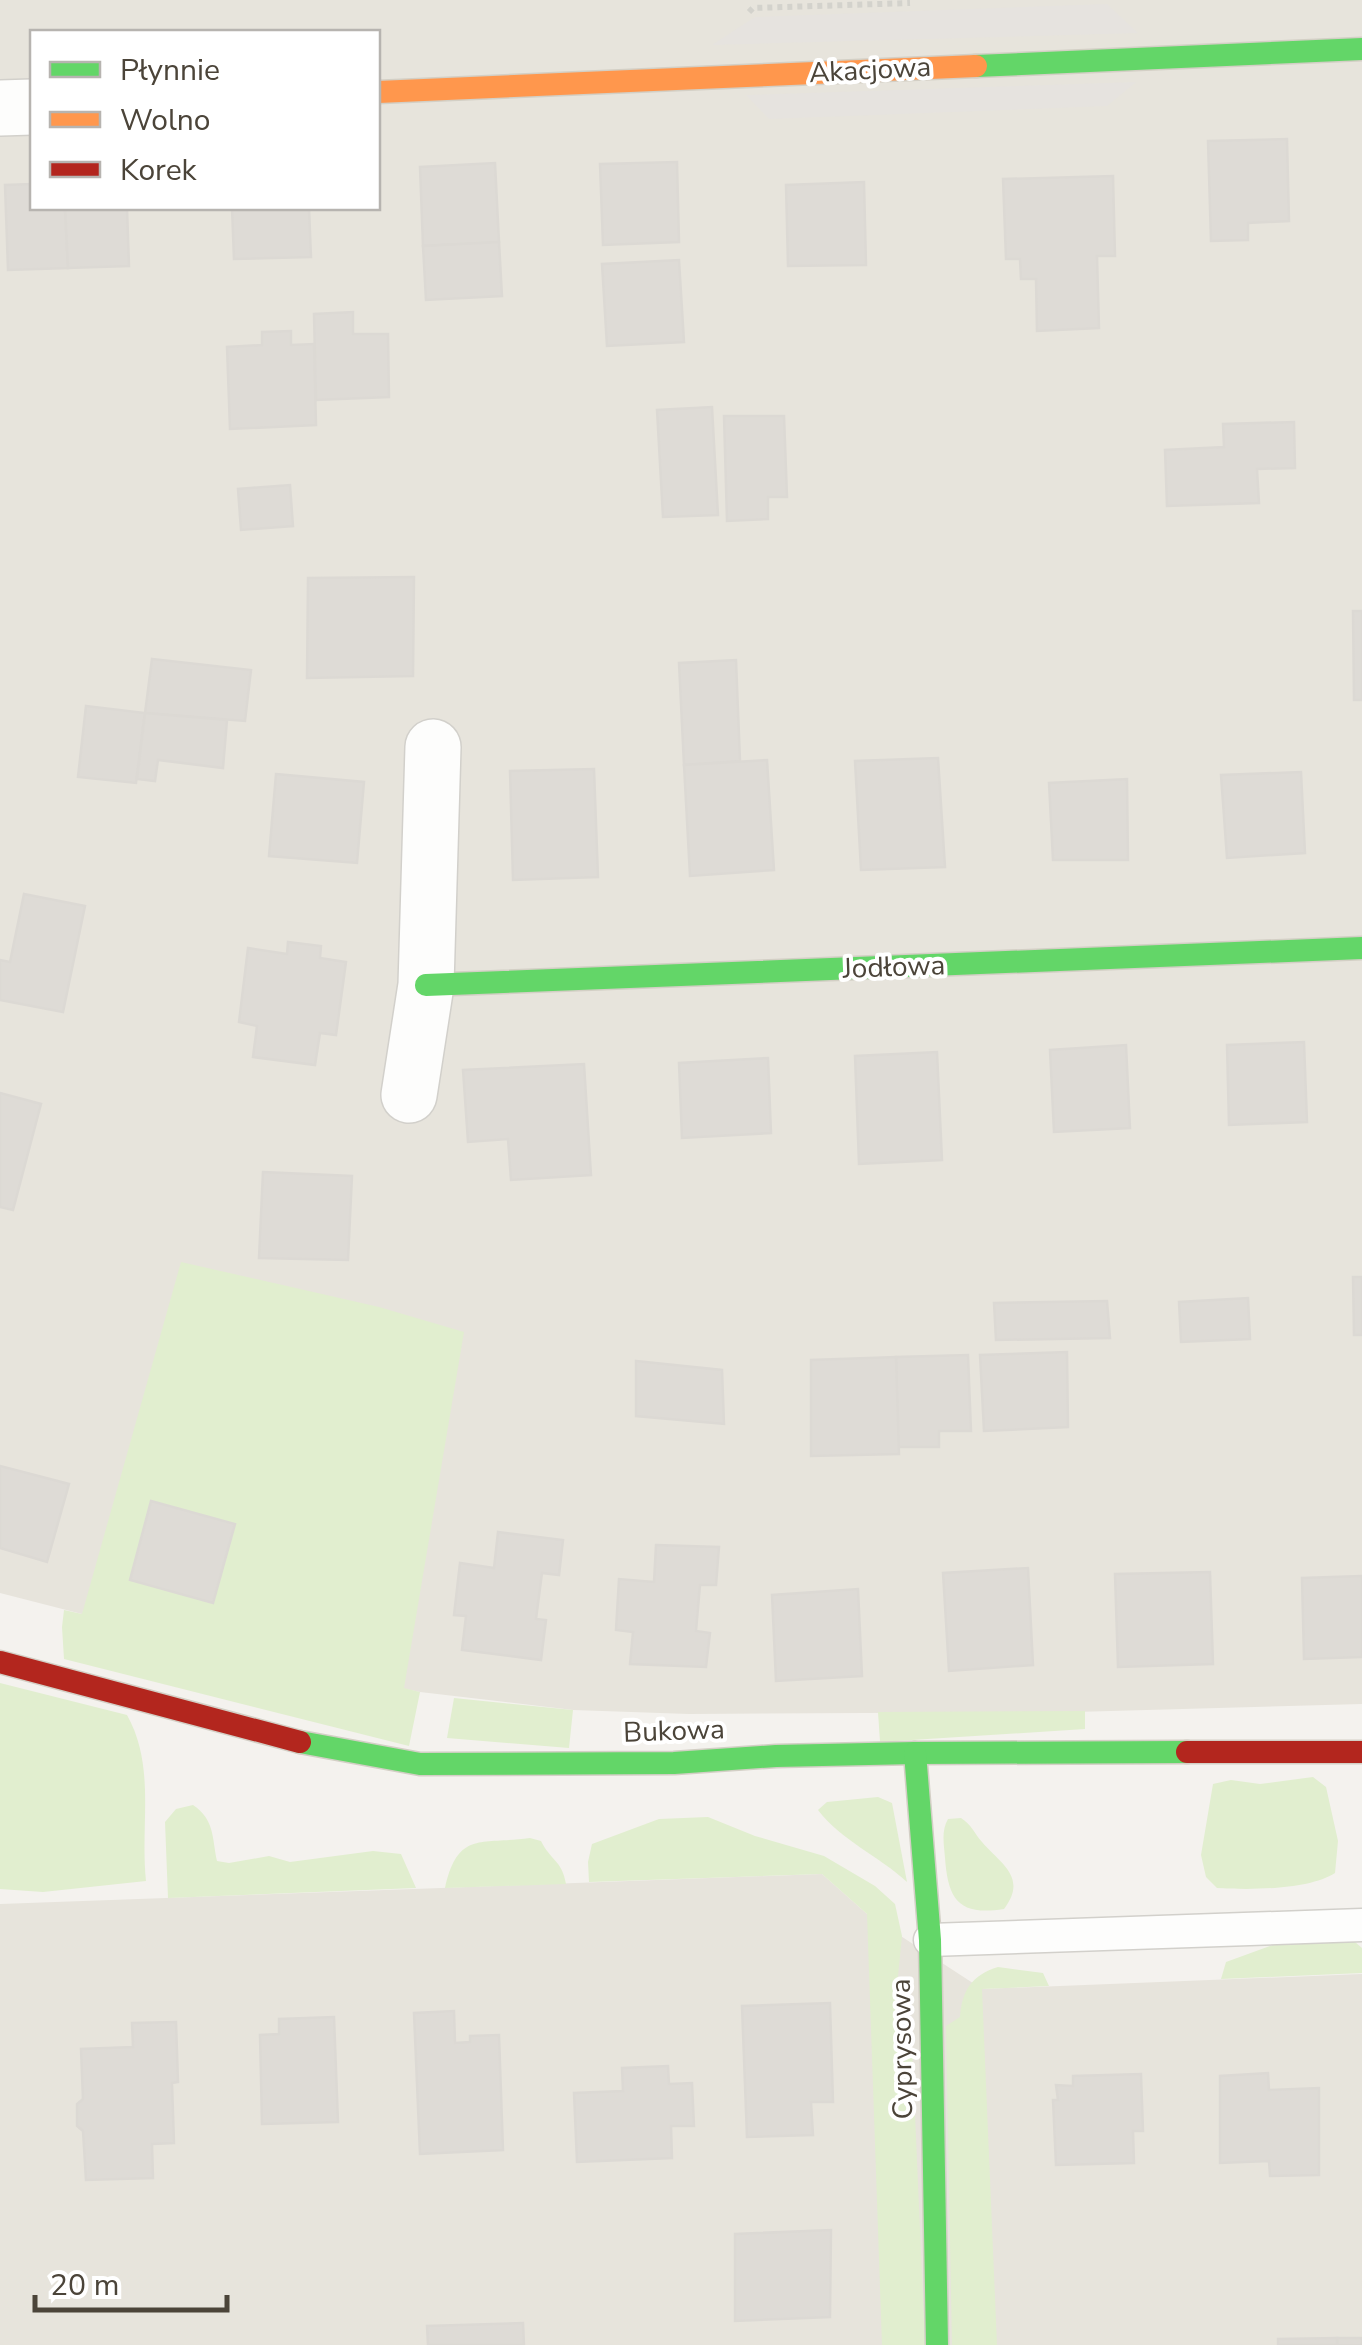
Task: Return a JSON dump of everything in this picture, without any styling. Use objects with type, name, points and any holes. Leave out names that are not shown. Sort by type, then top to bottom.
[{"type":"street","name":"Akacjowa","points":[[380,92],[1362,49]]},
{"type":"street","points":[[0,108],[30,107]]},
{"type":"street","points":[[409,1095],[426,985],[434,746]]},
{"type":"street","name":"Jodłowa","points":[[426,985],[1362,948]]},
{"type":"street","name":"Bukowa","points":[[0,1662],[323,1748],[420,1764],[674,1762],[914,1753],[1362,1752]]},
{"type":"street","name":"Cyprysowa","points":[[914,1753],[930,1940],[937,2345]]},
{"type":"lane","points":[[930,1940],[1362,1924]]},
{"type":"shaded area","points":[[0,0],[1362,0],[1362,1704],[1075,1712],[689,1714],[573,1710],[420,1692],[242,1655],[0,1593]]},
{"type":"shaded area","points":[[1107,4],[1138,33],[712,45],[755,17]]},
{"type":"shaded area","points":[[1136,82],[1107,106],[769,119],[746,95]]},
{"type":"shaded area","points":[[822,1874],[867,1914],[982,1989],[1362,1974],[1362,2345],[0,2345],[0,1904]]},
{"type":"green space","points":[[181,1262],[379,1307],[464,1332],[404,1688],[420,1692],[409,1746],[64,1659],[64,1610],[82,1614]]},
{"type":"green space","points":[[0,1683],[127,1715],[136,1735],[144,1775],[146,1881],[43,1892],[0,1889]]},
{"type":"green space","points":[[454,1698],[573,1710],[569,1748],[447,1738]]},
{"type":"green space","points":[[1085,1711],[1085,1729],[880,1742],[878,1712]]},
{"type":"green space","points":[[1313,1777],[1326,1787],[1338,1841],[1335,1873],[1295,1886],[1217,1888],[1206,1877],[1201,1855],[1213,1784],[1231,1780],[1260,1784]]},
{"type":"green space","points":[[878,1797],[892,1803],[907,1882],[838,1831],[818,1810],[827,1802]]},
{"type":"green space","points":[[193,1805],[209,1823],[217,1861],[229,1863],[269,1856],[290,1862],[373,1851],[401,1854],[416,1888],[168,1898],[165,1822],[176,1809]]},
{"type":"green space","points":[[708,1817],[755,1836],[824,1856],[875,1886],[895,1904],[902,1936],[896,1996],[899,2018],[912,2045],[925,2345],[882,2345],[867,1914],[822,1874],[589,1882],[592,1844],[659,1819]]},
{"type":"green space","points":[[961,1818],[1004,1864],[1013,1880],[1011,1898],[1004,1909],[976,1910],[966,1907],[953,1894],[944,1833],[948,1819]]},
{"type":"green space","points":[[530,1838],[541,1841],[562,1870],[566,1884],[445,1888],[450,1869],[465,1849],[485,1842]]},
{"type":"green space","points":[[1281,1942],[1355,1942],[1362,1948],[1362,1973],[1221,1979],[1226,1962]]},
{"type":"green space","points":[[998,1967],[1043,1973],[1049,1986],[982,1989],[997,2345],[952,2345],[946,2026],[960,2017],[970,1985],[981,1974]]},
{"type":"building","points":[[1287,139],[1289,221],[1248,223],[1248,240],[1211,241],[1208,141]]},
{"type":"building","points":[[677,162],[679,242],[603,245],[600,164]]},
{"type":"building","points":[[495,163],[499,242],[423,246],[420,167]]},
{"type":"building","points":[[1113,176],[1115,256],[1097,256],[1099,328],[1037,331],[1036,279],[1021,279],[1020,259],[1006,259],[1003,179]]},
{"type":"building","points":[[864,182],[866,265],[788,266],[786,185]]},
{"type":"building","points":[[30,184],[30,210],[65,210],[68,268],[8,270],[5,185]]},
{"type":"building","points":[[65,210],[127,210],[129,266],[68,268]]},
{"type":"building","points":[[232,210],[309,210],[311,257],[234,259]]},
{"type":"building","points":[[499,242],[502,296],[426,300],[423,246]]},
{"type":"building","points":[[679,260],[684,342],[607,346],[602,264]]},
{"type":"building","points":[[353,312],[353,334],[388,334],[389,397],[316,400],[314,314]]},
{"type":"building","points":[[291,331],[291,345],[314,344],[316,425],[230,429],[227,347],[262,345],[262,332]]},
{"type":"building","points":[[712,407],[718,515],[663,517],[657,410]]},
{"type":"building","points":[[724,416],[784,416],[787,497],[768,497],[768,519],[727,521]]},
{"type":"building","points":[[1294,422],[1295,468],[1257,469],[1259,503],[1167,506],[1165,450],[1224,447],[1223,424]]},
{"type":"building","points":[[290,485],[293,526],[241,530],[238,489]]},
{"type":"building","points":[[414,577],[413,676],[307,678],[308,578]]},
{"type":"building","points":[[1353,611],[1362,611],[1362,700],[1354,700]]},
{"type":"building","points":[[152,659],[251,670],[245,721],[145,713]]},
{"type":"building","points":[[736,660],[740,761],[684,765],[679,663]]},
{"type":"building","points":[[86,706],[145,713],[136,783],[78,777]]},
{"type":"building","points":[[145,713],[227,720],[223,768],[158,760],[155,781],[137,779]]},
{"type":"building","points":[[938,758],[945,867],[861,870],[855,761]]},
{"type":"building","points":[[767,760],[774,870],[690,876],[684,765]]},
{"type":"building","points":[[594,769],[598,877],[513,880],[510,771]]},
{"type":"building","points":[[1301,772],[1305,853],[1227,858],[1221,775]]},
{"type":"building","points":[[276,774],[364,782],[357,863],[269,856]]},
{"type":"building","points":[[1127,779],[1128,860],[1053,860],[1049,783]]},
{"type":"building","points":[[24,894],[85,906],[63,1012],[0,1000],[0,960],[10,962]]},
{"type":"building","points":[[288,942],[321,946],[320,958],[346,962],[336,1035],[320,1033],[315,1065],[253,1057],[257,1026],[239,1022],[248,948],[287,954]]},
{"type":"building","points":[[1304,1042],[1307,1122],[1229,1125],[1227,1045]]},
{"type":"building","points":[[1126,1045],[1130,1128],[1054,1132],[1050,1050]]},
{"type":"building","points":[[937,1052],[942,1160],[859,1164],[855,1056]]},
{"type":"building","points":[[768,1058],[771,1133],[682,1138],[679,1063]]},
{"type":"building","points":[[584,1064],[591,1175],[511,1180],[508,1139],[468,1142],[463,1070]]},
{"type":"building","points":[[0,1093],[41,1104],[13,1210],[0,1207]]},
{"type":"building","points":[[263,1172],[352,1176],[348,1260],[259,1258]]},
{"type":"building","points":[[1353,1277],[1362,1277],[1362,1335],[1354,1335]]},
{"type":"building","points":[[1248,1298],[1250,1339],[1181,1342],[1179,1302]]},
{"type":"building","points":[[1107,1301],[1110,1338],[996,1340],[994,1303]]},
{"type":"building","points":[[1067,1352],[1068,1427],[984,1431],[980,1355]]},
{"type":"building","points":[[968,1355],[971,1431],[939,1431],[939,1447],[898,1447],[896,1357]]},
{"type":"building","points":[[896,1357],[899,1454],[811,1456],[811,1360]]},
{"type":"building","points":[[636,1361],[722,1370],[724,1424],[636,1416]]},
{"type":"building","points":[[0,1466],[69,1484],[47,1562],[0,1548]]},
{"type":"building","points":[[151,1501],[235,1524],[213,1603],[130,1580]]},
{"type":"building","points":[[498,1532],[563,1540],[559,1575],[542,1573],[536,1619],[546,1620],[541,1660],[462,1650],[466,1616],[454,1615],[460,1563],[494,1568]]},
{"type":"building","points":[[656,1545],[719,1547],[716,1585],[700,1585],[696,1631],[710,1633],[706,1667],[630,1664],[633,1632],[616,1630],[619,1579],[654,1582]]},
{"type":"building","points":[[1028,1568],[1033,1665],[949,1671],[943,1573]]},
{"type":"building","points":[[1210,1572],[1213,1664],[1118,1667],[1115,1574]]},
{"type":"building","points":[[1362,1576],[1362,1657],[1304,1659],[1302,1578]]},
{"type":"building","points":[[858,1589],[862,1676],[776,1681],[772,1595]]},
{"type":"building","points":[[830,2003],[833,2102],[811,2102],[813,2135],[747,2137],[742,2006]]},
{"type":"building","points":[[454,2011],[455,2043],[470,2042],[470,2036],[499,2035],[503,2150],[420,2154],[414,2013]]},
{"type":"building","points":[[334,2017],[338,2122],[262,2124],[260,2035],[279,2034],[279,2019]]},
{"type":"building","points":[[176,2022],[174,2143],[152,2144],[153,2178],[86,2180],[83,2131],[77,2126],[77,2104],[83,2099],[81,2049],[133,2047],[132,2023]]},
{"type":"building","points":[[668,2066],[669,2084],[692,2083],[694,2126],[671,2126],[672,2158],[577,2162],[574,2093],[623,2091],[622,2068]]},
{"type":"building","points":[[1268,2073],[1269,2090],[1319,2088],[1319,2175],[1270,2176],[1269,2161],[1220,2163],[1220,2076]]},
{"type":"building","points":[[1141,2074],[1143,2131],[1133,2131],[1134,2163],[1056,2165],[1056,2085],[1073,2086],[1073,2076]]},
{"type":"building","points":[[831,2230],[830,2317],[735,2321],[735,2234]]},
{"type":"building","points":[[523,2323],[524,2345],[428,2345],[427,2326]]},
{"type":"building","points":[[1337,2338],[1362,2338],[1362,2345],[1337,2345]]},
{"type":"building","points":[[1337,2338],[1337,2345],[1278,2345],[1278,2339]]},
{"type":"traffic: fast","points":[[976,66],[1362,49]]},
{"type":"traffic: fast","points":[[426,985],[1362,948]]},
{"type":"traffic: fast","points":[[300,1742],[420,1764],[674,1763],[915,1753],[1187,1752]]},
{"type":"traffic: fast","points":[[915,1753],[930,1940],[937,2345]]},
{"type":"traffic: slow","points":[[380,92],[976,66]]},
{"type":"traffic: jam","points":[[0,1662],[300,1742]]},
{"type":"traffic: jam","points":[[1187,1752],[1362,1752]]}]
